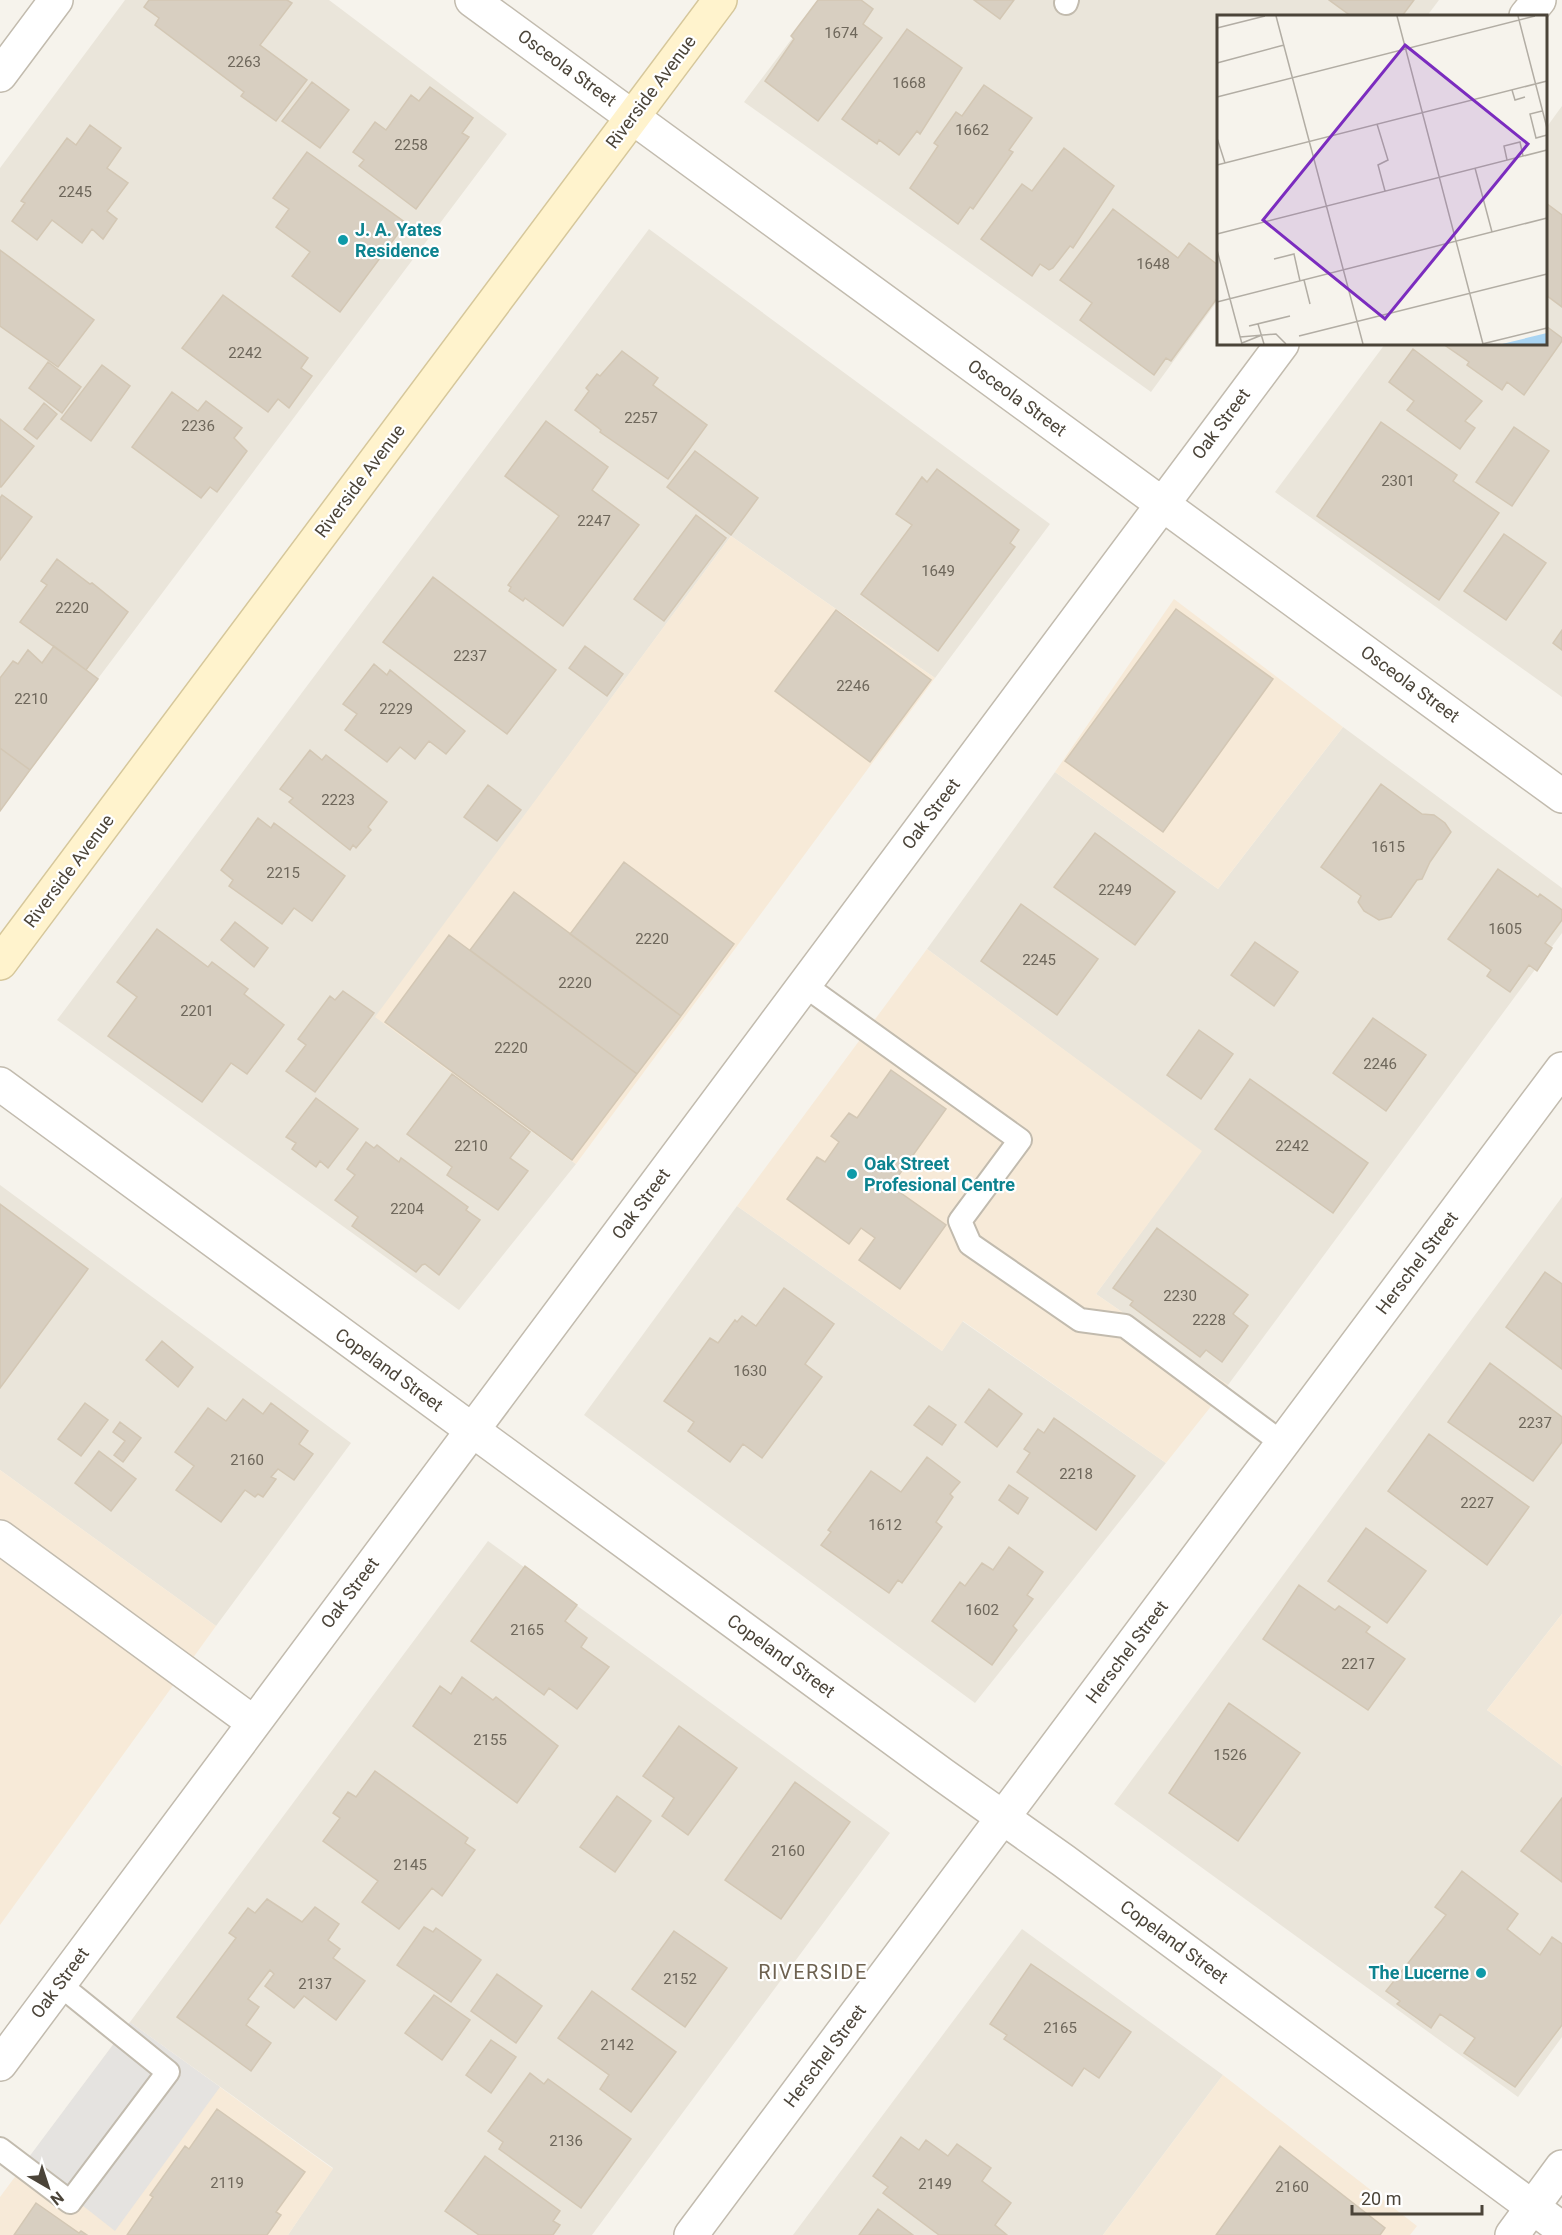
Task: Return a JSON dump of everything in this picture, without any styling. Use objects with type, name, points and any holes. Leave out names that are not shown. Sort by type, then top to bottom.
[{"type":"main road","name":"Riverside Avenue","points":[[0,963],[720,0]]},
{"type":"street","points":[[0,75],[56,0]]},
{"type":"street","name":"Osceola Street","points":[[472,0],[1562,796]]},
{"type":"street","points":[[1527,15],[1539,0]]},
{"type":"street","name":"Oak Street","points":[[0,2064],[1281,345]]},
{"type":"street","name":"Herschel Street","points":[[691,2235],[1562,1069]]},
{"type":"street","name":"Copeland Street","points":[[0,1084],[1562,2229]]},
{"type":"street","points":[[0,1537],[254,1723]]},
{"type":"street","points":[[1512,2235],[1562,2167]]},
{"type":"lane","points":[[804,985],[1020,1140],[960,1221],[970,1244],[1080,1320],[1125,1326],[1282,1443]]},
{"type":"lane","points":[[0,2150],[70,2202],[168,2072],[59,1984]]},
{"type":"shaded area","points":[[125,0],[329,0],[507,134],[0,809],[0,168]]},
{"type":"shaded area","points":[[821,0],[1439,0],[1428,15],[1217,15],[1217,301],[1151,392],[744,102]]},
{"type":"shaded area","points":[[1562,106],[1562,697],[1275,492],[1384,345],[1547,345],[1547,127]]},
{"type":"shaded area","points":[[649,229],[1050,524],[935,678],[731,536],[376,1017],[576,1164],[459,1310],[57,1020]]},
{"type":"shaded area","points":[[731,536],[935,678],[576,1164],[375,1017]]},
{"type":"shaded area","points":[[1174,599],[1343,727],[1218,889],[1055,772]]},
{"type":"shaded area","points":[[1343,727],[1562,888],[1562,933],[1228,1385],[1096,1294],[1201,1151],[927,949],[1055,772],[1218,889]]},
{"type":"shaded area","points":[[927,949],[1202,1151],[1096,1294],[1228,1385],[1166,1463],[963,1321],[942,1351],[737,1206]]},
{"type":"shaded area","points":[[0,1185],[351,1443],[216,1626],[0,1470]]},
{"type":"shaded area","points":[[1562,1197],[1562,1614],[1487,1710],[1562,1766],[1562,2037],[1518,2097],[1114,1804]]},
{"type":"shaded area","points":[[737,1206],[942,1351],[962,1321],[1166,1463],[975,1703],[584,1415]]},
{"type":"shaded area","points":[[0,1470],[216,1626],[0,1925]]},
{"type":"shaded area","points":[[488,1541],[890,1833],[592,2235],[288,2235],[333,2168],[130,2022]]},
{"type":"shaded area","points":[[1562,1614],[1562,1766],[1487,1710]]},
{"type":"shaded area","points":[[1022,1929],[1223,2075],[1103,2235],[793,2235]]},
{"type":"shaded area","points":[[130,2022],[333,2169],[288,2235],[0,2235],[0,2197]]},
{"type":"shaded area","points":[[130,2022],[220,2087],[115,2231],[26,2161]]},
{"type":"shaded area","points":[[1223,2075],[1417,2226],[1410,2235],[1103,2235]]},
{"type":"building","points":[[149,0],[287,0],[292,3],[260,45],[307,80],[276,121],[241,96],[244,92],[155,25],[159,18],[144,7]]},
{"type":"building","points":[[818,0],[861,0],[873,9],[863,24],[882,38],[818,121],[765,81],[794,39],[791,36]]},
{"type":"building","points":[[974,0],[1014,0],[1000,19]]},
{"type":"building","points":[[1329,0],[1414,0],[1403,15],[1350,15]]},
{"type":"building","points":[[907,29],[962,68],[920,134],[917,131],[899,155],[879,140],[877,144],[842,119]]},
{"type":"building","points":[[312,82],[349,110],[320,148],[282,121]]},
{"type":"building","points":[[984,85],[1032,118],[1009,150],[1013,152],[973,209],[970,207],[958,224],[910,188],[938,146],[934,143],[956,112],[962,116]]},
{"type":"building","points":[[430,87],[473,118],[462,133],[469,137],[416,209],[359,166],[364,160],[353,152],[375,122],[386,130],[411,95],[419,101]]},
{"type":"building","points":[[90,125],[121,148],[107,168],[128,183],[107,211],[117,219],[103,239],[92,229],[82,243],[52,220],[37,240],[12,221],[25,203],[21,201],[67,138],[76,145]]},
{"type":"building","points":[[1064,148],[1114,186],[1073,248],[1070,246],[1049,270],[1040,264],[1032,276],[981,239],[1022,184],[1032,191]]},
{"type":"building","name":"J. A. Yates Residence","points":[[307,152],[406,223],[340,312],[292,276],[310,252],[276,227],[289,209],[273,198]]},
{"type":"building","points":[[1547,204],[1562,215],[1562,307],[1547,296]]},
{"type":"building","points":[[1113,209],[1178,258],[1189,243],[1217,264],[1217,298],[1171,361],[1166,358],[1154,375],[1080,320],[1092,303],[1060,280]]},
{"type":"building","points":[[0,250],[94,320],[58,367],[0,326]]},
{"type":"building","points":[[223,295],[308,358],[301,368],[312,376],[289,408],[278,399],[268,412],[182,348]]},
{"type":"building","points":[[1547,327],[1562,338],[1524,395],[1507,382],[1502,390],[1467,365],[1469,362],[1444,345],[1547,345]]},
{"type":"building","points":[[1413,349],[1482,401],[1465,421],[1475,428],[1460,449],[1407,410],[1414,401],[1389,382]]},
{"type":"building","points":[[622,351],[658,378],[653,385],[707,425],[668,479],[600,432],[601,430],[575,410],[589,391],[586,388],[597,374],[600,376]]},
{"type":"building","points":[[48,362],[81,387],[62,413],[29,388]]},
{"type":"building","points":[[102,365],[130,386],[91,441],[61,419]]},
{"type":"building","points":[[172,392],[198,411],[206,401],[242,428],[234,438],[247,451],[217,492],[210,487],[201,498],[132,447]]},
{"type":"building","points":[[44,403],[57,414],[37,439],[24,429]]},
{"type":"building","points":[[0,419],[34,446],[1,487],[0,487]]},
{"type":"building","points":[[546,421],[608,467],[592,490],[639,525],[563,626],[525,598],[523,601],[509,591],[511,587],[508,585],[559,516],[505,476]]},
{"type":"building","points":[[1381,422],[1457,475],[1453,481],[1499,513],[1439,600],[1317,516]]},
{"type":"building","points":[[1514,427],[1549,451],[1512,506],[1476,482]]},
{"type":"building","points":[[695,451],[758,498],[731,535],[667,487]]},
{"type":"building","points":[[937,469],[1019,530],[1010,543],[1015,547],[938,651],[861,594],[912,525],[896,514],[922,477],[927,482]]},
{"type":"building","points":[[2,495],[32,517],[0,560],[0,498]]},
{"type":"building","points":[[696,515],[726,538],[664,621],[634,599]]},
{"type":"building","points":[[1504,534],[1546,563],[1506,620],[1464,591]]},
{"type":"building","points":[[57,559],[128,612],[86,670],[20,622],[47,585],[41,581]]},
{"type":"building","points":[[433,577],[556,670],[507,734],[383,642]]},
{"type":"building","points":[[1176,609],[1273,679],[1163,832],[1065,761]]},
{"type":"building","points":[[836,610],[931,680],[870,762],[775,691]]},
{"type":"building","points":[[1562,630],[1562,650],[1553,643]]},
{"type":"building","points":[[54,646],[98,679],[30,770],[0,748],[0,678],[13,661],[18,664],[28,650],[42,663]]},
{"type":"building","points":[[585,646],[623,674],[607,696],[569,668]]},
{"type":"building","points":[[374,664],[387,675],[390,670],[465,731],[446,754],[429,741],[415,759],[400,747],[387,762],[345,730],[357,714],[343,704]]},
{"type":"building","points":[[0,748],[30,770],[0,811]]},
{"type":"building","points":[[310,750],[322,760],[326,755],[387,802],[368,827],[371,830],[356,848],[353,845],[350,850],[289,802],[293,798],[280,789]]},
{"type":"building","points":[[1381,784],[1422,814],[1434,815],[1445,823],[1451,832],[1430,862],[1422,879],[1417,880],[1391,917],[1379,920],[1364,911],[1358,902],[1361,896],[1321,867]]},
{"type":"building","points":[[488,785],[521,810],[497,841],[464,817]]},
{"type":"building","points":[[258,818],[271,828],[274,823],[345,876],[312,921],[294,908],[282,924],[229,886],[233,880],[221,870]]},
{"type":"building","points":[[1095,833],[1175,892],[1135,945],[1054,887]]},
{"type":"building","points":[[624,862],[734,944],[681,1016],[570,934]]},
{"type":"building","points":[[1498,869],[1538,897],[1540,894],[1562,910],[1562,920],[1545,943],[1552,948],[1537,971],[1529,965],[1510,992],[1487,976],[1491,970],[1448,939]]},
{"type":"building","points":[[514,892],[681,1016],[637,1074],[470,950]]},
{"type":"building","points":[[1021,904],[1098,959],[1057,1015],[981,961]]},
{"type":"building","points":[[235,922],[268,948],[254,967],[221,940]]},
{"type":"building","points":[[157,929],[208,967],[212,962],[248,989],[244,994],[284,1025],[247,1074],[231,1063],[202,1102],[108,1036],[137,997],[117,982]]},
{"type":"building","points":[[449,935],[637,1074],[572,1160],[385,1022]]},
{"type":"building","points":[[1255,942],[1298,972],[1274,1006],[1231,975]]},
{"type":"building","points":[[343,991],[374,1013],[315,1092],[286,1071],[306,1045],[298,1039],[330,996],[335,1000]]},
{"type":"building","points":[[1373,1018],[1426,1055],[1386,1111],[1333,1073]]},
{"type":"building","points":[[1199,1030],[1233,1054],[1201,1099],[1167,1075]]},
{"type":"building","name":"Oak Street Profesional Centre","points":[[891,1070],[946,1109],[891,1186],[946,1225],[900,1289],[859,1260],[875,1238],[861,1228],[849,1244],[787,1199],[817,1157],[825,1162],[839,1142],[831,1136],[849,1113],[857,1118]]},
{"type":"building","points":[[452,1074],[530,1132],[510,1158],[528,1171],[498,1210],[447,1175],[452,1167],[407,1134]]},
{"type":"building","points":[[1250,1079],[1368,1163],[1333,1213],[1215,1129]]},
{"type":"building","points":[[316,1098],[358,1129],[328,1168],[320,1161],[316,1167],[292,1149],[296,1143],[286,1137]]},
{"type":"building","points":[[366,1142],[374,1148],[377,1145],[399,1162],[401,1158],[468,1207],[466,1210],[480,1220],[439,1275],[425,1264],[416,1272],[352,1226],[358,1217],[335,1200],[355,1175],[347,1169]]},
{"type":"building","points":[[0,1204],[88,1269],[0,1388]]},
{"type":"building","points":[[1157,1228],[1248,1295],[1233,1314],[1248,1326],[1222,1362],[1206,1350],[1200,1357],[1130,1305],[1133,1301],[1113,1288]]},
{"type":"building","points":[[1545,1272],[1562,1284],[1562,1369],[1506,1327]]},
{"type":"building","points":[[784,1288],[834,1324],[805,1364],[822,1377],[762,1458],[743,1444],[730,1462],[688,1431],[694,1422],[664,1401],[710,1338],[718,1343],[735,1320],[737,1322],[742,1316],[756,1326]]},
{"type":"building","points":[[162,1341],[193,1367],[178,1387],[146,1360]]},
{"type":"building","points":[[1490,1363],[1562,1417],[1562,1442],[1533,1481],[1448,1422]]},
{"type":"building","points":[[989,1389],[1022,1414],[997,1447],[965,1422]]},
{"type":"building","points":[[243,1399],[263,1414],[271,1403],[308,1431],[299,1444],[313,1454],[294,1480],[278,1469],[271,1477],[276,1479],[263,1497],[258,1494],[255,1497],[245,1490],[221,1522],[176,1490],[194,1466],[175,1452],[208,1408],[226,1421]]},
{"type":"building","points":[[85,1403],[108,1420],[81,1456],[58,1439]]},
{"type":"building","points":[[929,1406],[956,1425],[942,1445],[914,1425]]},
{"type":"building","points":[[1054,1418],[1135,1476],[1096,1530],[1017,1472],[1030,1453],[1024,1449],[1038,1429],[1044,1433]]},
{"type":"building","points":[[120,1422],[141,1438],[123,1462],[114,1455],[125,1441],[113,1432]]},
{"type":"building","points":[[1429,1434],[1529,1507],[1487,1565],[1388,1491]]},
{"type":"building","points":[[99,1451],[136,1479],[111,1511],[75,1483]]},
{"type":"building","points":[[927,1457],[960,1482],[950,1494],[953,1497],[936,1522],[942,1527],[902,1583],[898,1580],[889,1593],[821,1545],[831,1532],[828,1530],[871,1471],[901,1492]]},
{"type":"building","points":[[1009,1485],[1028,1498],[1018,1514],[999,1500]]},
{"type":"building","points":[[1366,1528],[1426,1571],[1387,1623],[1328,1581]]},
{"type":"building","points":[[1009,1547],[1043,1572],[1027,1595],[1033,1599],[1013,1626],[1017,1630],[992,1665],[932,1621],[960,1582],[965,1586],[982,1563],[993,1570]]},
{"type":"building","points":[[525,1566],[577,1605],[565,1621],[587,1638],[581,1647],[609,1667],[577,1709],[549,1688],[544,1695],[471,1641]]},
{"type":"building","points":[[1299,1585],[1335,1610],[1339,1606],[1370,1627],[1366,1632],[1405,1659],[1368,1710],[1263,1639]]},
{"type":"building","points":[[462,1677],[493,1700],[496,1697],[558,1746],[517,1803],[413,1726],[440,1686],[451,1694]]},
{"type":"building","points":[[1229,1703],[1300,1753],[1238,1841],[1169,1793]]},
{"type":"building","points":[[679,1726],[737,1768],[688,1835],[662,1816],[674,1798],[643,1776]]},
{"type":"building","points":[[375,1771],[468,1838],[465,1843],[475,1850],[442,1896],[432,1888],[399,1929],[362,1902],[378,1881],[323,1841],[340,1818],[333,1813],[348,1792],[356,1797]]},
{"type":"building","points":[[795,1782],[850,1822],[781,1919],[725,1880]]},
{"type":"building","points":[[617,1796],[651,1821],[615,1872],[580,1847]]},
{"type":"building","points":[[1562,1798],[1562,1882],[1521,1851]]},
{"type":"building","name":"The Lucerne","points":[[1462,1871],[1518,1914],[1507,1929],[1540,1955],[1552,1937],[1562,1944],[1562,2025],[1515,2087],[1464,2053],[1475,2038],[1440,2014],[1431,2028],[1397,2004],[1400,2001],[1386,1991],[1446,1915],[1435,1907]]},
{"type":"building","points":[[267,1899],[302,1922],[315,1907],[339,1924],[328,1940],[340,1949],[333,1958],[365,1981],[336,2020],[304,1996],[294,2008],[265,1986],[274,1974],[270,1970],[248,1999],[259,2007],[246,2025],[271,2043],[251,2071],[177,2017],[236,1938],[229,1933],[248,1908],[255,1913]]},
{"type":"building","points":[[424,1927],[433,1932],[436,1928],[481,1960],[451,2002],[397,1965]]},
{"type":"building","points":[[674,1931],[727,1968],[685,2027],[632,1989]]},
{"type":"building","points":[[1031,1964],[1131,2032],[1099,2078],[1084,2068],[1072,2086],[1004,2039],[1007,2035],[990,2024]]},
{"type":"building","points":[[497,1974],[542,2006],[516,2043],[471,2011]]},
{"type":"building","points":[[592,1991],[676,2052],[631,2112],[600,2089],[609,2075],[558,2038]]},
{"type":"building","points":[[434,1995],[470,2020],[442,2060],[405,2033]]},
{"type":"building","points":[[491,2040],[516,2057],[491,2093],[466,2075]]},
{"type":"building","points":[[530,2073],[544,2084],[548,2079],[631,2139],[581,2208],[499,2149],[503,2142],[488,2131]]},
{"type":"building","points":[[217,2109],[305,2172],[276,2212],[281,2215],[267,2235],[127,2235],[153,2197],[150,2195],[185,2146],[189,2149]]},
{"type":"building","points":[[901,2137],[919,2150],[926,2140],[948,2156],[957,2144],[991,2168],[982,2181],[1011,2203],[995,2225],[1007,2235],[939,2235],[883,2193],[888,2187],[873,2176]]},
{"type":"building","points":[[1280,2146],[1385,2228],[1380,2235],[1216,2235]]},
{"type":"building","points":[[485,2156],[560,2211],[553,2221],[560,2225],[553,2235],[479,2235],[445,2211]]},
{"type":"building","points":[[36,2203],[79,2233],[81,2231],[87,2235],[14,2235]]},
{"type":"building","points":[[878,2209],[913,2235],[859,2235]]},
{"type":"place","name":"J. A. Yates Residence","points":[[343,240]]},
{"type":"place","name":"Oak Street Profesional Centre","points":[[852,1174]]},
{"type":"place","name":"The Lucerne","points":[[1481,1973]]},
{"type":"district","name":"RIVERSIDE","points":[[813,1972]]}]
